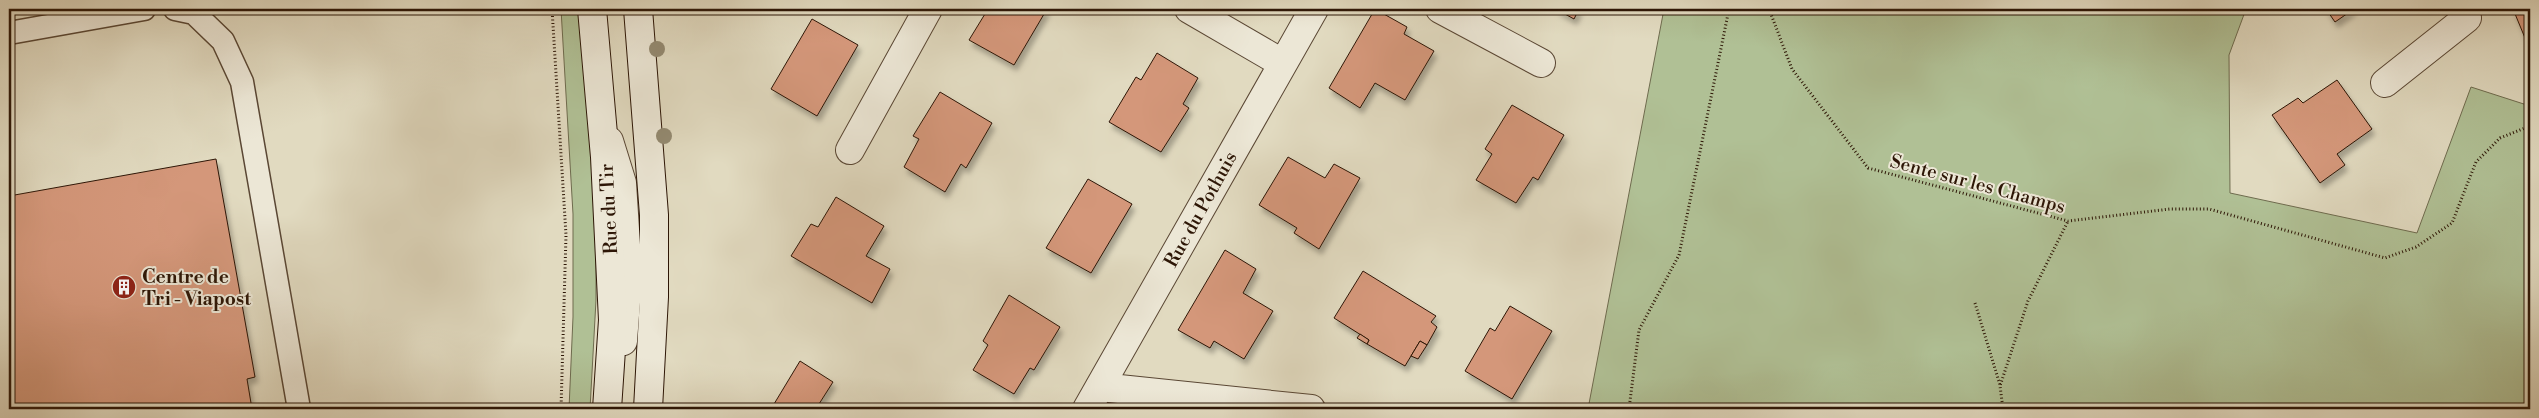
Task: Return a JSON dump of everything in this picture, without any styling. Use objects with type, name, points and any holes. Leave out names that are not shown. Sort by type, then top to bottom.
[{"type":"street","name":"Rue du Tir","points":[[592,9],[601,116],[613,320],[607,409]]},
{"type":"street","points":[[638,9],[654,215],[654,298],[648,409]]},
{"type":"street","points":[[850,150],[928,9]]},
{"type":"street","points":[[1189,9],[1282,63]]},
{"type":"street","name":"Rue du Pothuis","points":[[1093,398],[1314,9]]},
{"type":"street","points":[[1440,9],[1541,63]]},
{"type":"street","points":[[2385,83],[2467,18],[2464,9]]},
{"type":"street","points":[[601,116],[622,183],[628,276],[617,409]]},
{"type":"street","points":[[1093,398],[1311,409]]},
{"type":"lane","points":[[9,33],[144,9]]},
{"type":"lane","points":[[175,9],[194,13],[222,40],[242,82],[299,409]]},
{"type":"path","points":[[552,9],[566,235],[561,409]]},
{"type":"path","points":[[1629,409],[1639,330],[1679,255],[1729,9]]},
{"type":"path","name":"Sente sur les Champs","points":[[1769,9],[1792,68],[1868,168],[2068,222],[2170,209],[2209,209],[2385,258],[2416,247],[2452,223],[2476,162],[2500,138],[2530,126]]},
{"type":"path","points":[[2000,386],[2028,301],[2068,222]]},
{"type":"path","points":[[1975,303],[2000,386],[2003,409]]},
{"type":"green space","points":[[561,9],[580,9],[592,146],[596,300],[590,409],[569,409],[573,317],[573,214]]},
{"type":"green space","points":[[1664,9],[2246,9],[2229,55],[2230,193],[2417,233],[2471,87],[2530,106],[2530,409],[1588,409]]},
{"type":"building","points":[[988,9],[1047,9],[1014,65],[969,40]]},
{"type":"building","points":[[1375,9],[1407,27],[1404,34],[1434,51],[1405,100],[1375,83],[1360,108],[1329,88]]},
{"type":"building","points":[[1556,9],[1579,9],[1574,19]]},
{"type":"building","points":[[2326,9],[2354,9],[2335,22]]},
{"type":"building","points":[[2513,9],[2530,9],[2530,50]]},
{"type":"building","points":[[812,19],[858,45],[817,116],[771,89]]},
{"type":"building","points":[[1157,53],[1198,78],[1183,104],[1189,108],[1161,152],[1109,122],[1136,77],[1141,80]]},
{"type":"building","points":[[2337,80],[2372,129],[2337,154],[2345,165],[2320,183],[2272,115],[2298,98],[2303,103]]},
{"type":"building","points":[[940,92],[992,123],[966,168],[961,164],[945,192],[904,167],[919,139],[913,136]]},
{"type":"building","points":[[1512,105],[1564,135],[1538,180],[1533,177],[1516,203],[1476,180],[1492,154],[1485,149]]},
{"type":"building","points":[[1288,157],[1325,178],[1334,164],[1360,178],[1319,249],[1294,233],[1297,228],[1259,205]]},
{"type":"building","name":"Centre de Tri - Viapost","points":[[216,159],[255,377],[247,379],[252,409],[9,409],[9,196]]},
{"type":"building","points":[[1088,179],[1132,204],[1091,273],[1046,248]]},
{"type":"building","points":[[836,197],[884,226],[866,256],[890,269],[872,303],[791,256],[811,224],[818,227]]},
{"type":"building","points":[[1225,250],[1256,269],[1243,293],[1273,311],[1244,359],[1214,341],[1210,348],[1178,330]]},
{"type":"building","points":[[1363,271],[1436,316],[1431,322],[1437,327],[1427,345],[1420,341],[1405,366],[1367,344],[1369,340],[1334,318]]},
{"type":"building","points":[[1009,295],[1060,327],[1034,370],[1030,368],[1014,394],[973,370],[988,345],[983,341]]},
{"type":"building","points":[[1510,306],[1552,331],[1512,399],[1465,371],[1490,328],[1495,331]]},
{"type":"building","points":[[1360,334],[1369,340],[1367,344],[1357,338]]},
{"type":"building","points":[[1420,341],[1427,345],[1418,359],[1411,356]]},
{"type":"building","points":[[800,361],[833,382],[819,404],[827,409],[771,409]]},
{"type":"place","name":"Centre de Tri - Viapost","points":[[124,287]]}]
